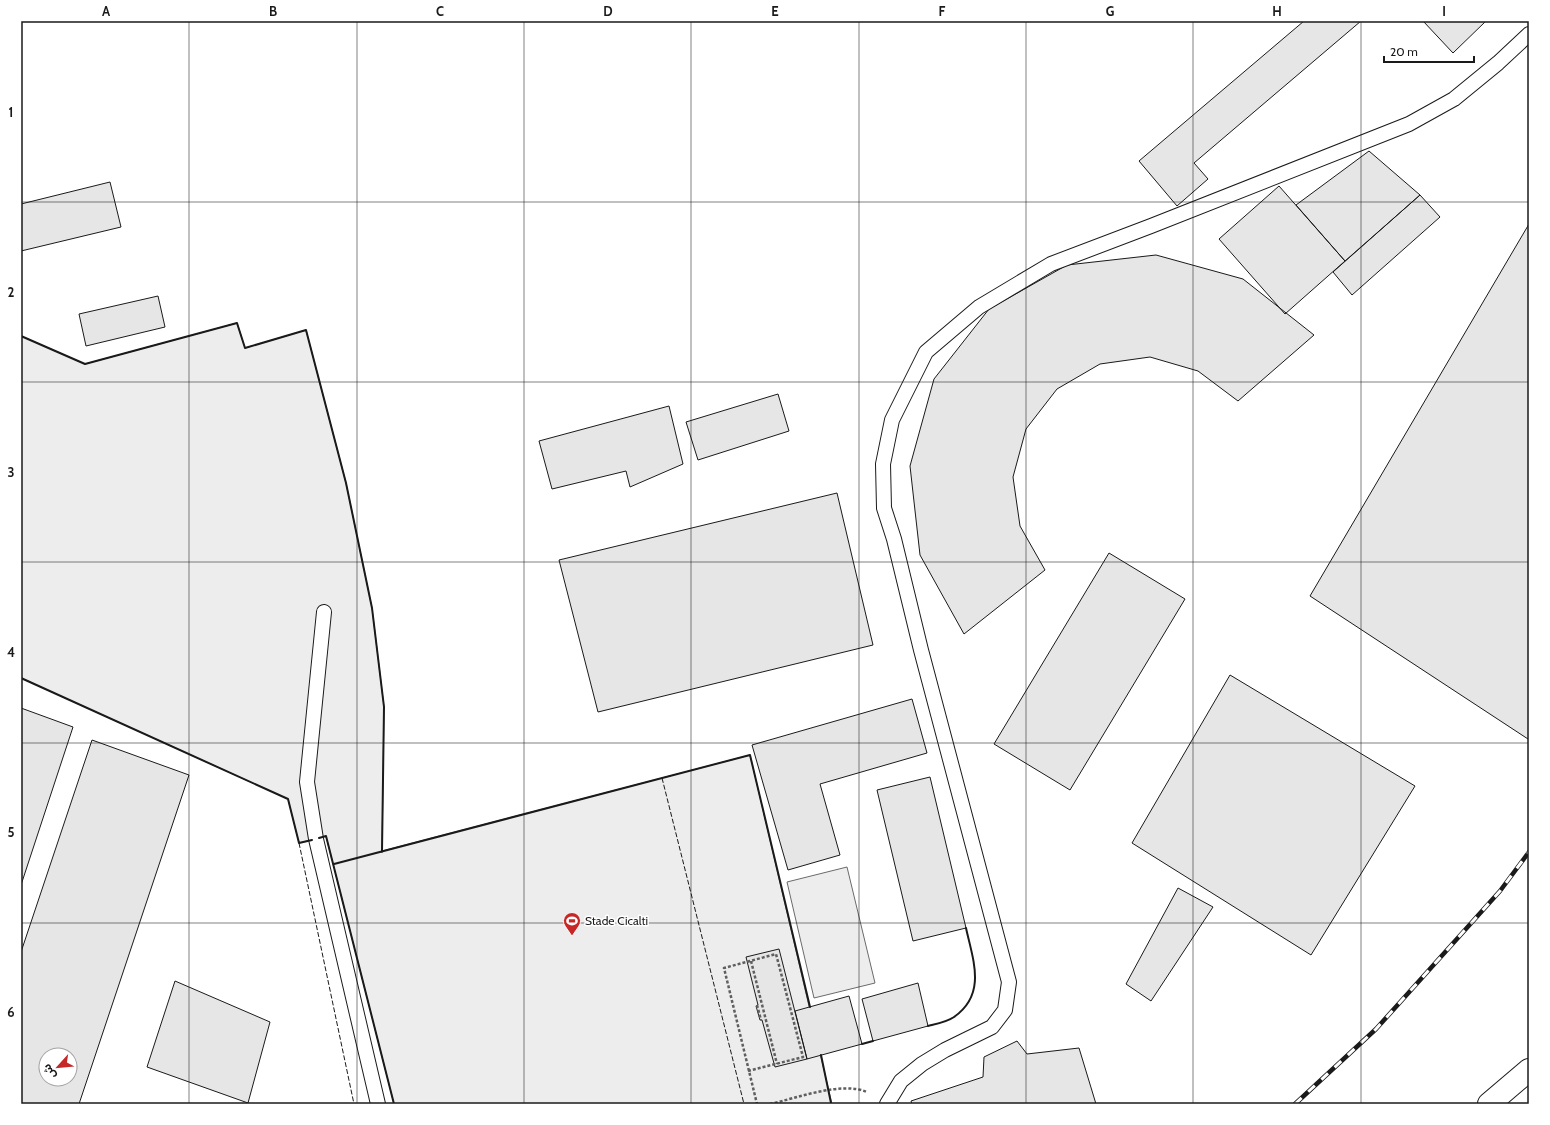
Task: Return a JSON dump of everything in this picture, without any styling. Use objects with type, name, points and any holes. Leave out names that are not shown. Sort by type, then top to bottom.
[{"type":"main road","points":[[1489,1104],[1526,1072]]},
{"type":"main road","points":[[1497,1104],[1526,1072]]},
{"type":"lane","points":[[887,1103],[901,1081],[922,1064],[945,1050],[992,1026],[1005,1010],[1008,982],[921,650],[894,539],[884,508],[883,464],[892,420],[926,352],[979,307],[1051,264],[1409,124],[1454,99],[1498,63],[1529,34]]},
{"type":"lane","points":[[324,612],[306,782],[316,839],[378,1104]]},
{"type":"path","points":[[748,1071],[803,1057],[776,954],[724,968],[748,1071],[756,1104]]},
{"type":"path","points":[[751,961],[777,1064]]},
{"type":"path","points":[[757,1005],[761,1020]]},
{"type":"path","points":[[759,1013],[764,1012]]},
{"type":"path","points":[[770,1104],[829,1090],[845,1088],[863,1091],[887,1103]]},
{"type":"shaded area","points":[[237,323],[245,348],[306,330],[346,483],[372,608],[384,707],[382,851],[750,755],[832,1104],[394,1104],[326,836],[299,843],[288,799],[21,678],[21,336],[85,364]]},
{"type":"shaded area","points":[[847,867],[875,983],[814,998],[787,882]]},
{"type":"building","points":[[1304,21],[1361,21],[1194,163],[1208,179],[1177,206],[1139,161]]},
{"type":"building","points":[[1423,21],[1486,21],[1453,53]]},
{"type":"building","points":[[1369,151],[1420,195],[1345,261],[1296,205]]},
{"type":"building","points":[[110,182],[121,227],[21,251],[21,204]]},
{"type":"building","points":[[1279,186],[1345,261],[1285,314],[1219,239]]},
{"type":"building","points":[[1420,195],[1440,217],[1352,295],[1333,272]]},
{"type":"building","points":[[1529,224],[1529,738],[1528,739],[1310,596]]},
{"type":"building","points":[[1156,255],[1243,279],[1314,335],[1238,401],[1198,371],[1150,357],[1100,364],[1057,389],[1026,429],[1013,477],[1020,526],[1045,570],[964,634],[920,555],[910,466],[934,379],[989,309],[1067,265]]},
{"type":"building","points":[[158,296],[165,327],[86,346],[79,314]]},
{"type":"building","points":[[778,394],[789,431],[698,460],[686,422]]},
{"type":"building","points":[[669,406],[683,464],[630,487],[626,471],[552,489],[539,441]]},
{"type":"building","points":[[837,493],[873,645],[598,712],[559,560]]},
{"type":"building","points":[[1109,553],[1185,599],[1070,790],[994,744]]},
{"type":"building","points":[[1230,675],[1415,786],[1311,955],[1132,843]]},
{"type":"building","points":[[912,699],[927,753],[820,784],[840,855],[788,870],[752,745]]},
{"type":"building","points":[[21,708],[73,727],[21,885]]},
{"type":"building","points":[[92,740],[189,775],[79,1104],[21,1104],[21,952]]},
{"type":"building","points":[[930,777],[966,928],[913,941],[877,790]]},
{"type":"building","points":[[1178,888],[1213,907],[1151,1001],[1126,984]]},
{"type":"building","points":[[779,949],[807,1059],[775,1067],[762,1020],[760,1020],[756,1006],[758,1005],[746,957]]},
{"type":"building","points":[[175,981],[270,1022],[248,1103],[147,1067]]},
{"type":"building","points":[[918,983],[928,1026],[873,1041],[862,999]]},
{"type":"building","points":[[849,996],[862,1044],[807,1059],[795,1011]]},
{"type":"building","points":[[1017,1041],[1027,1054],[1079,1048],[1096,1104],[912,1104],[911,1101],[983,1077],[984,1057]]},
{"type":"railway","points":[[1295,1104],[1376,1029],[1500,891],[1529,852]]},
{"type":"fence","points":[[662,778],[744,1104]]},
{"type":"fence","points":[[299,843],[354,1104]]},
{"type":"wall","points":[[21,336],[85,364],[237,323],[245,348],[306,330],[346,483],[372,608],[384,707],[382,852]]},
{"type":"wall","points":[[21,678],[288,799],[299,843],[312,840]]},
{"type":"wall","points":[[334,864],[750,755],[810,1007]]},
{"type":"wall","points":[[319,838],[326,836],[394,1104]]},
{"type":"wall","points":[[928,1026],[951,1019],[964,1008],[971,998],[975,976],[972,952],[966,928]]},
{"type":"wall","points":[[862,1044],[873,1041]]},
{"type":"wall","points":[[821,1055],[831,1103]]},
{"type":"place","name":"Stade Cicalti","points":[[572,936]]}]
